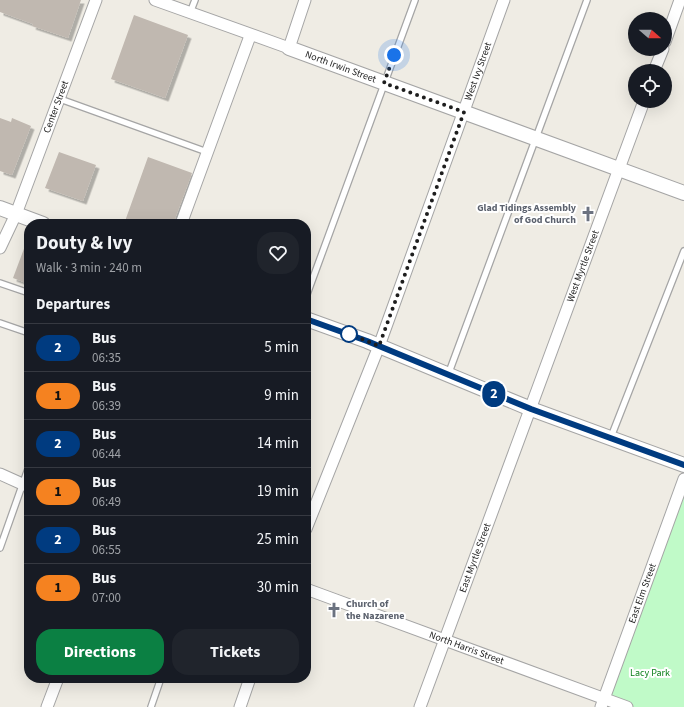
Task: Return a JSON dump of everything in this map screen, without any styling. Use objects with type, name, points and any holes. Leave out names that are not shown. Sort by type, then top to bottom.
[{"type":"street","name":"Center Street","points":[[0,248],[16,214],[96,0]]},
{"type":"street","name":"North Irwin Street","points":[[155,0],[250,36],[289,48],[684,193]]},
{"type":"street","points":[[289,48],[305,0]]},
{"type":"street","name":"West Ivy Street","points":[[311,516],[379,346],[504,0]]},
{"type":"street","points":[[672,22],[680,0]]},
{"type":"street","points":[[183,219],[250,36]]},
{"type":"street","name":"West Myrtle Street","points":[[531,409],[641,108]]},
{"type":"street","points":[[0,208],[30,219]]},
{"type":"street","points":[[311,321],[379,346],[531,409],[684,466]]},
{"type":"street","name":"East Myrtle Street","points":[[420,707],[531,409]]},
{"type":"street","points":[[0,474],[24,485]]},
{"type":"street","name":"East Elm Street","points":[[603,703],[684,479]]},
{"type":"street","name":"North Harris Street","points":[[311,591],[445,640],[603,703],[627,707]]},
{"type":"street","points":[[47,707],[56,683]]},
{"type":"street","points":[[240,707],[248,683]]},
{"type":"lane","points":[[190,13],[195,0]]},
{"type":"lane","points":[[311,283],[415,0]]},
{"type":"lane","points":[[448,375],[587,0]]},
{"type":"lane","points":[[60,99],[207,152]]},
{"type":"lane","points":[[611,438],[684,252]]},
{"type":"lane","points":[[0,282],[24,291]]},
{"type":"lane","points":[[1,323],[24,331]]},
{"type":"lane","points":[[0,548],[24,491]]},
{"type":"lane","points":[[151,707],[159,683]]},
{"type":"green space","name":"Lacy Park","points":[[684,479],[684,707],[627,707],[604,699]]},
{"type":"building","points":[[0,0],[81,0],[68,38],[32,26],[33,24],[0,12]]},
{"type":"building","points":[[134,15],[188,35],[165,98],[111,79]]},
{"type":"building","points":[[0,118],[11,122],[12,118],[31,126],[12,175],[0,171]]},
{"type":"building","points":[[59,152],[96,165],[83,201],[45,188]]},
{"type":"building","points":[[148,157],[192,173],[175,219],[126,219]]},
{"type":"building","points":[[24,249],[24,282],[13,278]]},
{"type":"bus line","name":"2","points":[[311,321],[367,341],[531,409],[684,465]]},
{"type":"place","name":"Glad Tidings Assembly of God Church","points":[[588,214]]},
{"type":"place","name":"Church of the Nazarene","points":[[334,610]]},
{"type":"route","points":[[349,334],[379,346],[464,112],[384,83],[394,55]]}]
